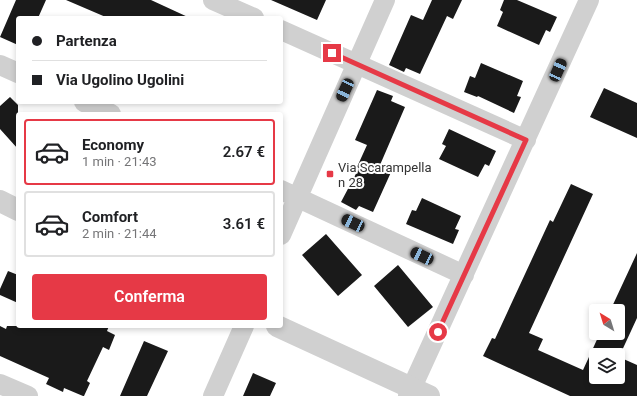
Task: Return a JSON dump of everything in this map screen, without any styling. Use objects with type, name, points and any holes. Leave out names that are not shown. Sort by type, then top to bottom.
[{"type":"street","points":[[213,0],[249,16]]},
{"type":"street","points":[[283,224],[289,193],[357,64],[385,0]]},
{"type":"street","points":[[281,328],[416,393],[464,275],[589,0]]},
{"type":"street","points":[[283,31],[526,140]]},
{"type":"street","points":[[0,65],[16,72]]},
{"type":"street","points":[[88,104],[106,112]]},
{"type":"street","points":[[289,193],[464,275]]},
{"type":"street","points":[[0,202],[16,209]]},
{"type":"street","points":[[213,396],[243,328]]},
{"type":"street","points":[[0,384],[28,396]]},
{"type":"building","points":[[16,0],[46,0],[39,16],[16,16],[16,44],[0,37]]},
{"type":"building","points":[[66,0],[151,0],[186,16],[103,16]]},
{"type":"building","points":[[271,0],[326,0],[317,20]]},
{"type":"building","points":[[432,0],[462,0],[453,19],[447,16],[420,74],[406,68],[404,72],[389,65],[411,15],[423,20]]},
{"type":"building","points":[[504,0],[517,0],[557,17],[550,32],[546,30],[539,45],[497,26],[503,12],[500,10]]},
{"type":"building","points":[[481,63],[523,81],[517,96],[521,97],[514,113],[478,96],[477,97],[464,92],[470,76],[475,78]]},
{"type":"building","points":[[604,88],[637,103],[637,138],[590,117]]},
{"type":"building","points":[[377,90],[393,96],[391,101],[405,107],[380,165],[392,170],[373,212],[359,206],[356,210],[341,202],[359,168],[357,167],[367,145],[355,140]]},
{"type":"building","points":[[10,97],[18,105],[18,112],[16,112],[16,147],[0,129],[0,106]]},
{"type":"building","points":[[449,129],[496,151],[489,166],[485,164],[478,177],[439,159],[446,146],[442,144]]},
{"type":"building","points":[[571,184],[593,194],[529,333],[543,339],[538,350],[583,370],[589,357],[589,384],[625,384],[625,360],[637,365],[637,396],[570,396],[483,356],[492,338],[495,339],[550,220],[553,222]]},
{"type":"building","points":[[422,198],[461,216],[455,229],[459,230],[453,244],[406,224],[412,210],[416,211]]},
{"type":"building","points":[[326,234],[362,275],[338,296],[302,255]]},
{"type":"building","points":[[637,253],[637,318],[623,348],[593,348],[597,340],[625,340],[625,304],[613,304]]},
{"type":"building","points":[[398,265],[433,307],[408,327],[374,286]]},
{"type":"building","points":[[8,271],[16,274],[16,302],[0,295],[0,289]]},
{"type":"building","points":[[0,326],[6,329],[7,326],[16,326],[16,328],[108,328],[107,331],[115,335],[109,350],[103,347],[87,381],[90,383],[84,396],[64,388],[63,392],[46,384],[49,378],[0,356]]},
{"type":"building","points":[[144,341],[168,351],[147,396],[120,396]]},
{"type":"building","points":[[253,373],[276,383],[270,396],[243,396]]},
{"type":"place","name":"Via Scarampella n 28","points":[[330,174]]},
{"type":"route","points":[[332,53],[526,140],[438,332]]}]
